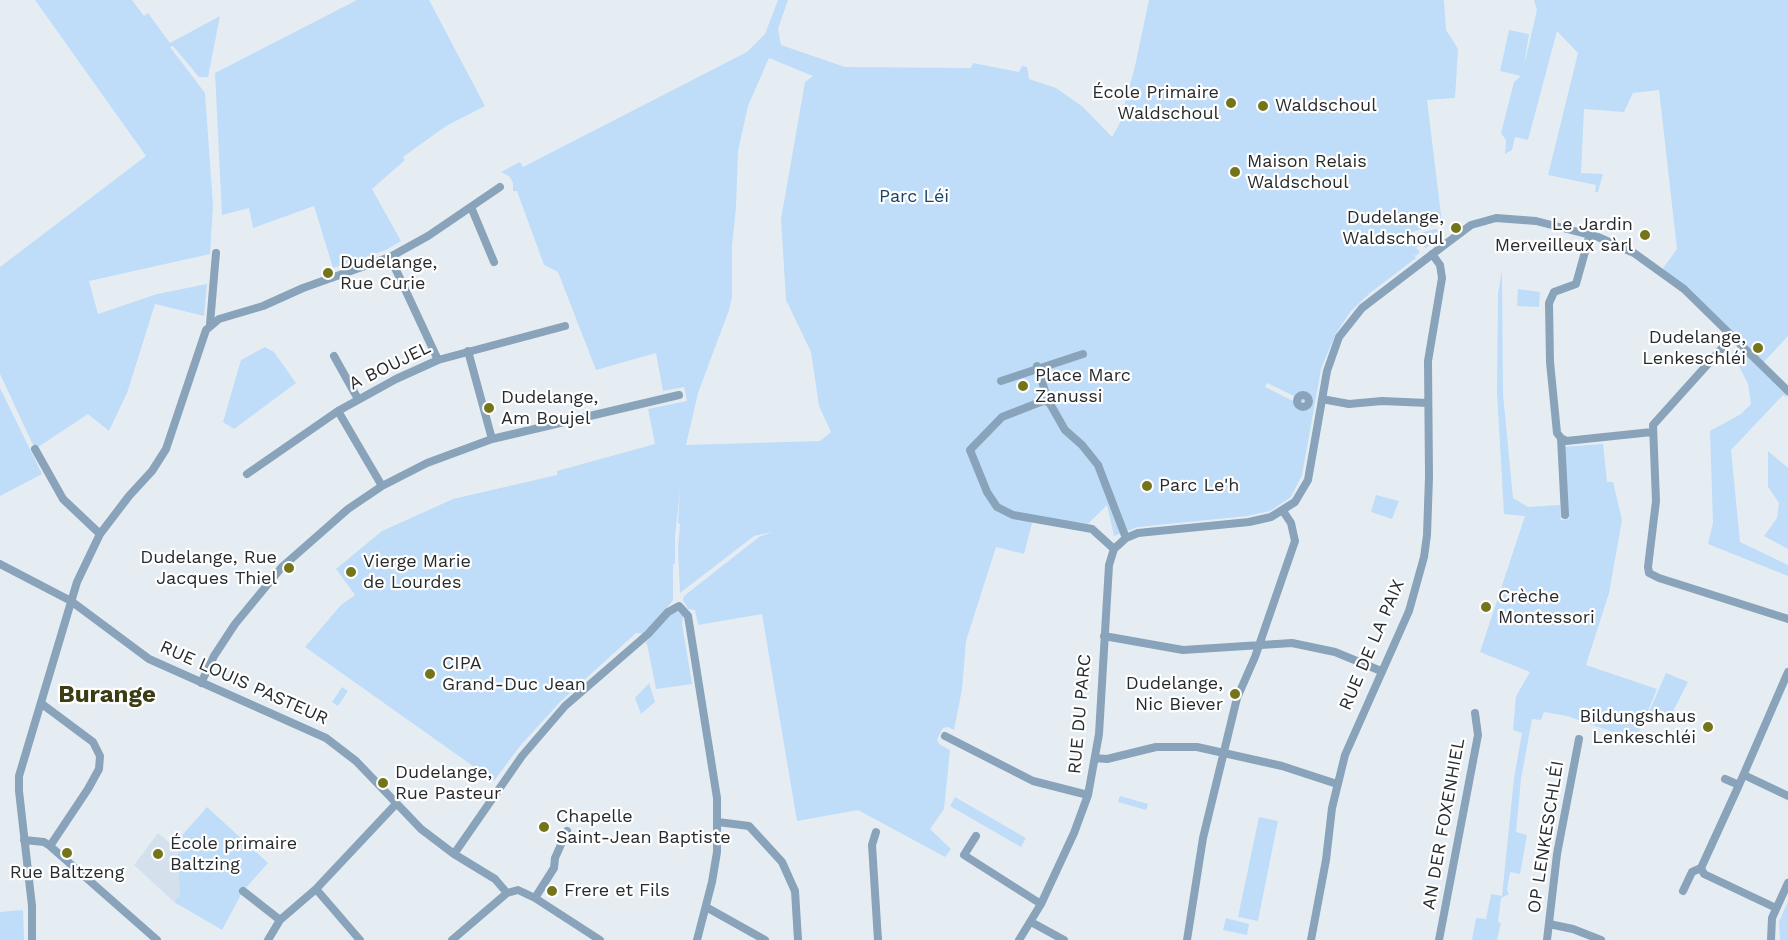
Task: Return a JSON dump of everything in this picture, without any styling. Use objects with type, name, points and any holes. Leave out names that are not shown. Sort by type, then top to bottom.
[{"type":"street","points":[[210,324],[390,257],[428,236],[500,187]]},
{"type":"street","points":[[471,207],[494,262]]},
{"type":"street","points":[[1126,538],[1098,465],[1082,445],[1065,430],[1049,402],[1043,400],[1002,417],[970,450],[987,492],[997,507],[1013,515],[1092,529],[1114,549],[1126,538],[1138,533],[1249,522],[1283,511],[1295,502],[1308,480],[1331,355],[1347,324],[1373,298],[1471,225],[1496,218],[1536,221],[1590,234],[1634,253],[1662,271],[1733,336],[1788,391]]},
{"type":"street","points":[[1565,515],[1560,438],[1557,433],[1550,362],[1549,303],[1554,292],[1576,284],[1590,234]]},
{"type":"street","points":[[32,940],[32,906],[19,776],[71,601],[89,553],[129,495],[152,471],[166,449],[175,426],[201,340],[210,324],[216,253]]},
{"type":"street","name":"RUE DE LA PAIX","points":[[1311,940],[1337,784],[1353,731],[1409,611],[1424,557],[1427,535],[1429,347],[1442,278],[1440,265],[1432,254]]},
{"type":"street","points":[[390,257],[438,360]]},
{"type":"street","name":"A BOUJEL","points":[[247,474],[358,399],[438,360],[565,326]]},
{"type":"street","points":[[1733,336],[1656,418],[1652,432],[1656,501],[1649,573],[1788,619]]},
{"type":"street","points":[[468,351],[492,439]]},
{"type":"street","points":[[1001,381],[1037,367],[1083,354]]},
{"type":"street","points":[[334,356],[358,399]]},
{"type":"street","points":[[1037,367],[1045,391]]},
{"type":"street","points":[[201,683],[214,656],[235,624],[282,567],[322,530],[382,486],[427,463],[492,439],[679,395]]},
{"type":"street","points":[[1322,399],[1349,404],[1402,401],[1428,403]]},
{"type":"street","points":[[338,411],[382,486]]},
{"type":"street","points":[[1560,438],[1566,441],[1652,432]]},
{"type":"street","points":[[35,449],[63,499],[100,534]]},
{"type":"street","points":[[1187,940],[1203,838],[1237,698],[1259,644],[1295,541],[1292,523],[1283,511]]},
{"type":"street","name":"RUE DU PARC","points":[[1019,940],[1041,904],[1074,833],[1088,795],[1095,758],[1108,565],[1114,549]]},
{"type":"street","name":"RUE LOUIS PASTEUR","points":[[0,564],[71,601],[149,659],[300,724],[326,738],[356,761],[395,805],[421,829],[454,854],[495,879],[507,892],[518,890],[536,898],[600,940]]},
{"type":"street","points":[[454,854],[522,756],[558,714],[648,634],[668,612],[679,606],[688,616],[717,798],[717,852],[697,940]]},
{"type":"street","points":[[1104,636],[1183,650],[1292,643],[1318,648],[1381,671]]},
{"type":"street","points":[[1683,891],[1692,872],[1701,867],[1788,672]]},
{"type":"street","points":[[42,704],[93,742],[100,756],[99,769],[88,789],[50,846]]},
{"type":"street","name":"AN DER FOXENHIEL","points":[[1439,940],[1478,735],[1475,713]]},
{"type":"street","points":[[945,736],[1033,781],[1088,795]]},
{"type":"street","name":"OP LENKESCHLÉI","points":[[1547,940],[1557,854],[1579,739]]},
{"type":"street","points":[[1095,758],[1107,759],[1136,750],[1177,746],[1225,752],[1282,765],[1337,784]]},
{"type":"street","points":[[1744,775],[1788,796]]},
{"type":"street","points":[[1725,779],[1739,785]]},
{"type":"street","points":[[268,940],[280,920],[316,890],[395,805]]},
{"type":"street","points":[[718,822],[749,826],[782,862],[795,891],[798,940]]},
{"type":"street","points":[[536,898],[554,868],[555,858],[567,831]]},
{"type":"street","points":[[876,832],[872,845],[878,940]]},
{"type":"street","points":[[976,836],[964,855],[1041,904]]},
{"type":"street","points":[[24,840],[44,842],[50,846],[157,940]]},
{"type":"street","points":[[1701,867],[1704,874],[1776,908]]},
{"type":"street","points":[[1771,940],[1770,930],[1776,908],[1788,883]]},
{"type":"street","points":[[316,890],[360,940]]},
{"type":"street","points":[[243,891],[280,920]]},
{"type":"street","points":[[452,940],[507,892]]},
{"type":"street","points":[[706,907],[765,940]]},
{"type":"street","points":[[1031,922],[1064,940]]},
{"type":"street","points":[[1549,924],[1573,929],[1601,940]]},
{"type":"shaded area","points":[[158,833],[177,849],[181,895],[174,902],[134,865]]},
{"type":"green space","points":[[35,0],[132,0],[144,16],[148,13],[170,43],[220,16],[208,77],[199,77],[173,46],[170,47],[205,93],[213,206],[210,254],[89,281],[98,314],[157,294],[207,284],[204,316],[155,304],[127,393],[109,431],[88,414],[35,449],[0,374],[0,267],[146,156]]},
{"type":"green space","points":[[357,0],[429,0],[485,106],[446,126],[403,157],[405,160],[372,189],[401,241],[386,250],[333,268],[314,206],[253,228],[249,208],[222,215],[215,73]]},
{"type":"green space","name":"Parc Léi","points":[[778,0],[788,0],[778,29],[781,45],[845,67],[971,68],[973,63],[1019,72],[1022,66],[1027,67],[1029,79],[1056,88],[1083,107],[1112,137],[1119,125],[1135,66],[1149,0],[1444,0],[1446,30],[1458,49],[1455,98],[1427,100],[1442,223],[1396,237],[1398,239],[1435,229],[1439,230],[1440,238],[1426,248],[1420,244],[1416,248],[1420,252],[1416,256],[1413,254],[1416,258],[1370,293],[1351,311],[1336,333],[1321,369],[1302,475],[1291,497],[1270,511],[1247,516],[1138,527],[1114,536],[1107,505],[1088,524],[1033,519],[1024,554],[996,547],[966,641],[962,689],[954,730],[948,727],[943,728],[937,739],[939,744],[950,750],[944,809],[930,829],[951,849],[945,857],[858,810],[797,821],[762,614],[698,625],[695,610],[688,609],[683,600],[684,596],[759,537],[772,532],[754,536],[680,593],[678,548],[680,524],[678,523],[680,489],[675,563],[673,565],[673,600],[646,634],[636,633],[560,702],[520,746],[494,781],[305,647],[341,605],[355,595],[336,569],[382,531],[453,499],[557,475],[557,471],[655,444],[648,409],[687,401],[684,387],[663,391],[656,353],[596,370],[558,272],[544,265],[517,191],[513,191],[513,183],[509,176],[501,172],[520,162],[523,167],[747,52],[765,34]],"holes":[[[769,58],[813,76],[805,82],[781,219],[786,300],[811,352],[819,406],[831,432],[820,441],[686,445],[698,393],[732,297],[732,246],[738,151],[748,106]],[[1267,383],[1294,396],[1293,401],[1265,387]]]},
{"type":"green space","points":[[1534,0],[1788,0],[1788,336],[1762,364],[1788,391],[1788,397],[1783,395],[1731,450],[1740,542],[1788,565],[1788,576],[1708,544],[1713,523],[1710,431],[1741,414],[1751,404],[1748,384],[1732,352],[1741,345],[1661,271],[1677,249],[1659,90],[1633,93],[1624,112],[1584,109],[1581,173],[1603,174],[1598,192],[1595,192],[1596,185],[1548,175],[1578,53],[1557,31],[1528,140],[1515,137],[1512,150],[1505,154],[1506,140],[1501,133],[1514,82],[1521,76],[1500,71],[1509,30],[1529,34],[1524,66],[1537,10]]},
{"type":"green space","points":[[1502,270],[1503,394],[1513,498],[1528,507],[1560,505],[1561,520],[1569,519],[1562,447],[1603,444],[1607,482],[1613,482],[1622,520],[1609,593],[1586,665],[1657,689],[1636,740],[1567,716],[1544,712],[1541,720],[1532,719],[1521,779],[1516,832],[1527,835],[1520,874],[1510,872],[1507,890],[1509,894],[1501,898],[1498,922],[1501,923],[1497,940],[1472,940],[1476,918],[1486,919],[1491,894],[1502,896],[1514,778],[1522,733],[1513,730],[1516,696],[1530,672],[1480,652],[1525,516],[1504,514],[1497,392],[1498,294]]},
{"type":"green space","points":[[1518,289],[1540,292],[1539,307],[1517,306]]},
{"type":"green space","points":[[265,347],[274,352],[296,383],[234,429],[223,422],[241,360]]},
{"type":"green space","points":[[0,388],[42,474],[0,496]]},
{"type":"green space","points":[[1768,451],[1788,468],[1788,549],[1764,536],[1777,518],[1779,503],[1768,487]]},
{"type":"green space","points":[[1376,495],[1399,501],[1392,519],[1371,512]]},
{"type":"green space","points":[[678,612],[683,616],[682,624],[692,684],[656,689],[645,643],[672,613]]},
{"type":"green space","points":[[1666,673],[1688,682],[1671,715],[1663,719],[1649,712]]},
{"type":"green space","points":[[649,683],[655,702],[641,714],[635,698]]},
{"type":"green space","points":[[342,687],[348,691],[338,706],[332,702]]},
{"type":"green space","points":[[1120,796],[1148,804],[1146,810],[1118,802]]},
{"type":"green space","points":[[955,797],[1026,838],[1021,847],[950,806]]},
{"type":"green space","points":[[207,807],[268,863],[243,891],[222,930],[174,902],[180,895],[177,841]]},
{"type":"green space","points":[[1259,817],[1278,821],[1258,921],[1238,917]]},
{"type":"green space","points":[[1788,901],[1788,940],[1780,940],[1779,922]]},
{"type":"green space","points":[[23,910],[24,940],[0,940],[0,912]]},
{"type":"green space","points":[[1226,918],[1249,924],[1247,935],[1223,930]]},
{"type":"place","name":"École Primaire Waldschoul","points":[[1231,103]]},
{"type":"place","name":"Waldschoul","points":[[1263,106]]},
{"type":"place","name":"Maison Relais Waldschoul","points":[[1235,172]]},
{"type":"place","name":"Dudelange, Waldschoul","points":[[1456,228]]},
{"type":"place","name":"Le Jardin Merveilleux sàrl","points":[[1645,235]]},
{"type":"place","name":"Dudelange, Rue Curie","points":[[328,273]]},
{"type":"place","name":"Dudelange, Lenkeschléi","points":[[1758,348]]},
{"type":"place","name":"Place Marc Zanussi","points":[[1023,386]]},
{"type":"place","name":"Dudelange, Am Boujel","points":[[489,408]]},
{"type":"place","name":"Parc Le'h","points":[[1147,486]]},
{"type":"place","name":"Dudelange, Rue Jacques Thiel","points":[[289,568]]},
{"type":"place","name":"Vierge Marie de Lourdes","points":[[351,572]]},
{"type":"place","name":"Crèche Montessori","points":[[1486,607]]},
{"type":"place","name":"CIPA Grand-Duc Jean","points":[[430,674]]},
{"type":"place","name":"Dudelange, Nic Biever","points":[[1235,694]]},
{"type":"place","name":"Bildungshaus Lenkeschléi","points":[[1708,727]]},
{"type":"place","name":"Dudelange, Rue Pasteur","points":[[383,783]]},
{"type":"place","name":"Chapelle Saint-Jean Baptiste","points":[[544,827]]},
{"type":"place","name":"Rue Baltzeng","points":[[67,853]]},
{"type":"place","name":"École primaire Baltzing","points":[[158,854]]},
{"type":"place","name":"Frere et Fils","points":[[552,891]]},
{"type":"district","name":"Burange","points":[[107,695]]}]
